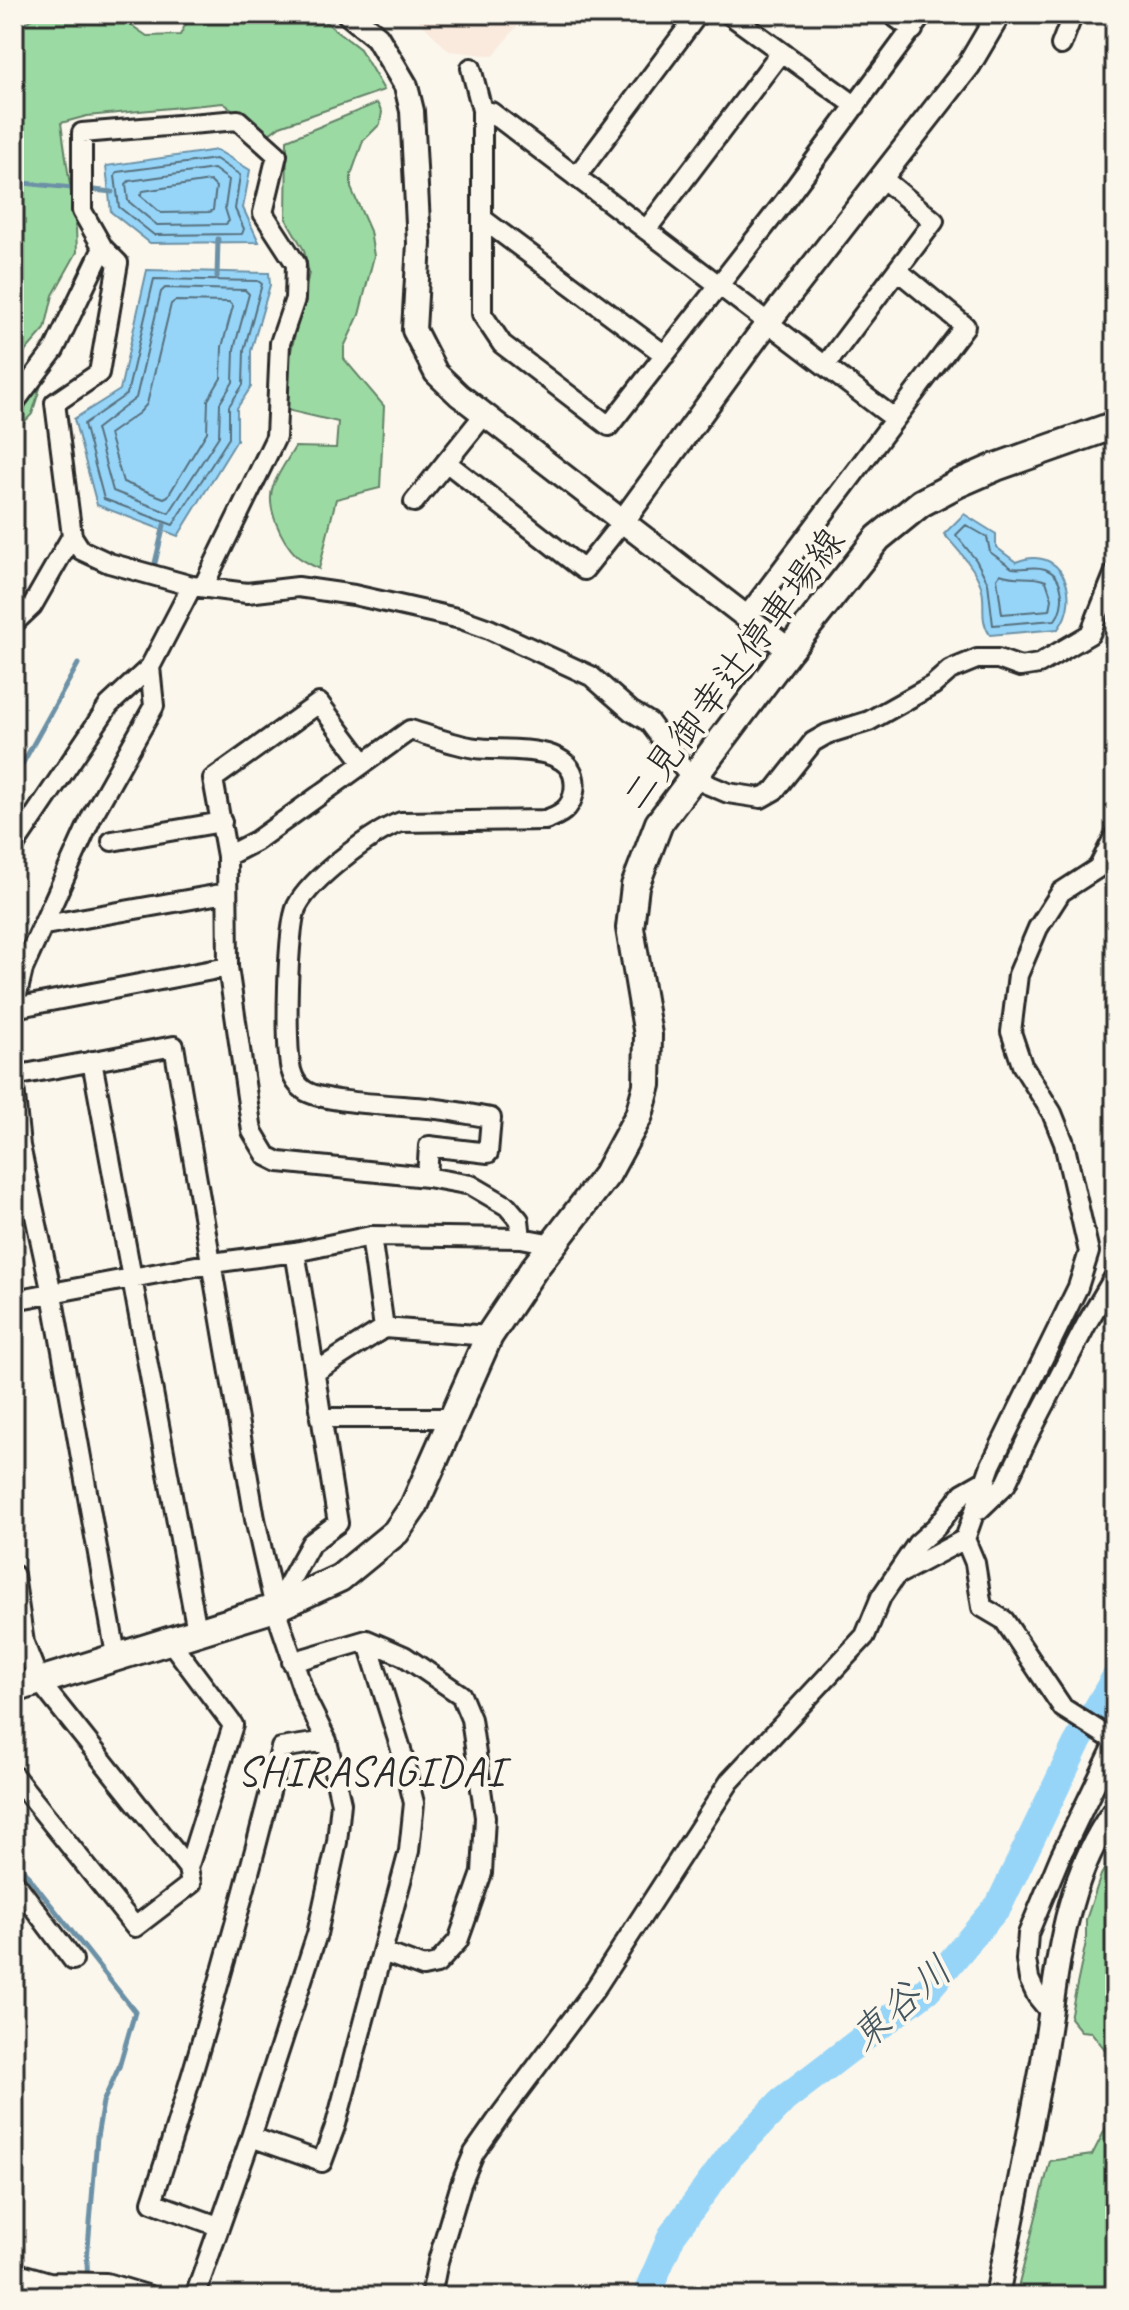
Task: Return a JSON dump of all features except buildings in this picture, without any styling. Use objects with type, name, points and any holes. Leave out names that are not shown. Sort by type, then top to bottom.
[{"type":"main road","name":"二見御幸辻停車場線","points":[[26,1685],[275,1608],[340,1578],[396,1532],[414,1506],[489,1336],[553,1244],[607,1174],[639,1115],[647,1085],[648,1035],[630,928],[635,886],[659,823],[690,777],[878,538],[921,503],[996,467],[1115,425]]},
{"type":"street","points":[[349,14],[377,37],[406,86],[412,111],[419,243],[414,330],[436,373],[484,415],[789,650]]},
{"type":"street","points":[[576,177],[698,14]]},
{"type":"street","points":[[729,14],[856,106]]},
{"type":"street","points":[[471,68],[482,110],[482,314],[502,344],[609,426],[918,22],[891,14]]},
{"type":"street","points":[[446,462],[584,570],[768,323],[969,65],[999,14]]},
{"type":"street","points":[[1061,45],[1073,14]]},
{"type":"street","points":[[646,230],[781,52]]},
{"type":"street","points":[[491,112],[895,419]]},
{"type":"street","points":[[14,846],[109,705],[150,667],[198,586],[276,437],[280,343],[295,299],[296,264],[263,213],[277,155],[238,120],[82,133],[82,211],[103,248],[118,263],[99,373],[55,403],[72,536],[81,550],[109,563],[198,586],[247,593],[298,587],[354,595],[461,619],[489,629],[591,676],[631,711],[649,722],[690,777],[728,793],[761,798],[775,790],[813,742],[827,734],[869,721],[933,685],[950,670],[977,659],[998,659],[1020,667],[1039,664],[1090,634],[1115,572]]},
{"type":"street","points":[[825,366],[934,221],[882,178]]},
{"type":"street","points":[[484,220],[665,355]]},
{"type":"street","points":[[14,403],[54,350],[103,248]]},
{"type":"street","points":[[746,617],[965,326],[897,270]]},
{"type":"street","points":[[414,502],[484,415]]},
{"type":"street","points":[[14,623],[32,606],[72,536]]},
{"type":"street","points":[[150,667],[154,706],[92,816],[23,969],[14,1008],[228,967]]},
{"type":"street","points":[[364,763],[319,703],[213,779],[227,856],[228,967],[252,1131],[267,1156],[279,1162],[427,1177],[471,1185],[507,1206],[519,1220],[521,1238]]},
{"type":"street","points":[[227,856],[256,841],[410,730],[474,748],[554,754],[567,764],[575,784],[573,799],[558,816],[545,820],[401,822],[385,827],[313,885],[292,918],[289,1020],[290,1068],[295,1082],[306,1092],[329,1098],[438,1109],[491,1118],[488,1153],[429,1146],[427,1177]]},
{"type":"street","points":[[112,841],[222,822]]},
{"type":"street","points":[[897,1575],[965,1539],[986,1480],[1078,1287],[1089,1252],[1064,1143],[1052,1113],[1022,1065],[1011,1032],[1018,975],[1038,928],[1061,892],[1098,868],[1115,835]]},
{"type":"street","points":[[45,925],[226,893]]},
{"type":"street","points":[[14,1076],[174,1046],[255,1519],[275,1608],[306,1699],[327,1741],[341,1803],[337,1842],[317,1934],[195,2296]]},
{"type":"street","points":[[92,1061],[197,1631]]},
{"type":"street","points":[[14,1086],[20,1146],[52,1294],[116,1655]]},
{"type":"street","points":[[14,1300],[371,1236],[521,1238],[553,1244]]},
{"type":"street","points":[[371,1236],[384,1328]]},
{"type":"street","points":[[275,1608],[311,1543],[338,1523],[320,1418],[317,1371],[295,1252]]},
{"type":"street","points":[[976,1512],[1006,1484],[1087,1323],[1115,1276]]},
{"type":"street","points":[[317,1371],[384,1328],[489,1336]]},
{"type":"street","points":[[320,1418],[454,1418]]},
{"type":"street","points":[[431,2296],[461,2184],[474,2153],[595,1989],[730,1781],[865,1636],[881,1597],[917,1544],[937,1526],[963,1493],[986,1480]]},
{"type":"street","points":[[965,1539],[975,1563],[982,1607],[1004,1620],[1063,1708],[1113,1740],[1028,1934],[1026,1960],[1029,1979],[1050,2012]]},
{"type":"street","points":[[14,1575],[24,1643],[26,1685],[188,1868]]},
{"type":"street","points":[[292,1662],[367,1640],[404,1656],[461,1695],[471,1719],[485,1817],[482,1873],[458,1941],[437,1964],[423,1967],[383,1952]]},
{"type":"street","points":[[251,2137],[322,2162],[336,2124],[409,1851],[414,1803],[367,1640]]},
{"type":"street","points":[[14,1776],[135,1927],[191,1884],[188,1868],[233,1725],[170,1641]]},
{"type":"street","points":[[218,2226],[152,2202],[243,1899],[281,1748],[327,1741]]},
{"type":"street","points":[[997,2296],[1073,1889],[1097,1836],[1115,1810]]},
{"type":"street","points":[[14,1881],[73,1960]]},
{"type":"street","points":[[14,2272],[49,2282],[106,2283],[150,2296]]},
{"type":"shaded area","points":[[412,14],[526,14],[494,56],[449,51]]},
{"type":"green space","points":[[41,14],[115,14],[147,36],[180,35],[191,14],[315,14],[360,49],[384,90],[280,126],[269,134],[223,103],[87,116],[61,123],[77,252],[53,295],[45,329],[14,364],[14,29]]},
{"type":"green space","points":[[377,103],[382,112],[380,124],[363,141],[351,175],[351,188],[370,231],[374,256],[359,315],[344,347],[344,359],[384,406],[380,488],[336,499],[319,569],[291,550],[276,524],[271,504],[273,486],[295,447],[336,448],[338,422],[287,410],[289,360],[309,273],[304,250],[286,219],[287,140]]},
{"type":"green space","points":[[45,372],[32,414],[14,433],[14,411]]},
{"type":"green space","points":[[1115,1851],[1115,2296],[1016,2296],[1050,2161],[1092,2155],[1109,2122],[1112,2102],[1107,2052],[1091,2032],[1081,2031],[1070,2018],[1086,1942],[1086,1920],[1101,1875]]},
{"type":"water","points":[[217,150],[250,170],[243,208],[259,242],[150,243],[111,212],[106,166]]},
{"type":"water","points":[[147,270],[269,273],[270,285],[251,351],[251,387],[237,408],[237,440],[178,536],[97,505],[74,419],[120,390]]},
{"type":"water","points":[[964,514],[996,534],[996,547],[1016,562],[1032,558],[1056,566],[1068,588],[1065,616],[1058,629],[990,635],[984,622],[983,593],[978,579],[944,534]]},
{"type":"waterway","points":[[14,182],[72,188]]},
{"type":"waterway","points":[[94,190],[112,192]]},
{"type":"waterway","points":[[217,277],[218,239]]},
{"type":"waterway","points":[[155,563],[164,525]]},
{"type":"waterway","points":[[14,779],[78,664]]},
{"type":"waterway","name":"東谷川","points":[[646,2296],[672,2235],[730,2156],[784,2099],[928,1989],[999,1905],[1076,1745],[1115,1678]]},
{"type":"waterway","points":[[14,1858],[135,2012],[119,2067],[103,2102],[97,2137],[87,2260],[88,2296]]},
{"type":"district","name":"SHIRASAGIDAI","points":[[371,1771]]}]
